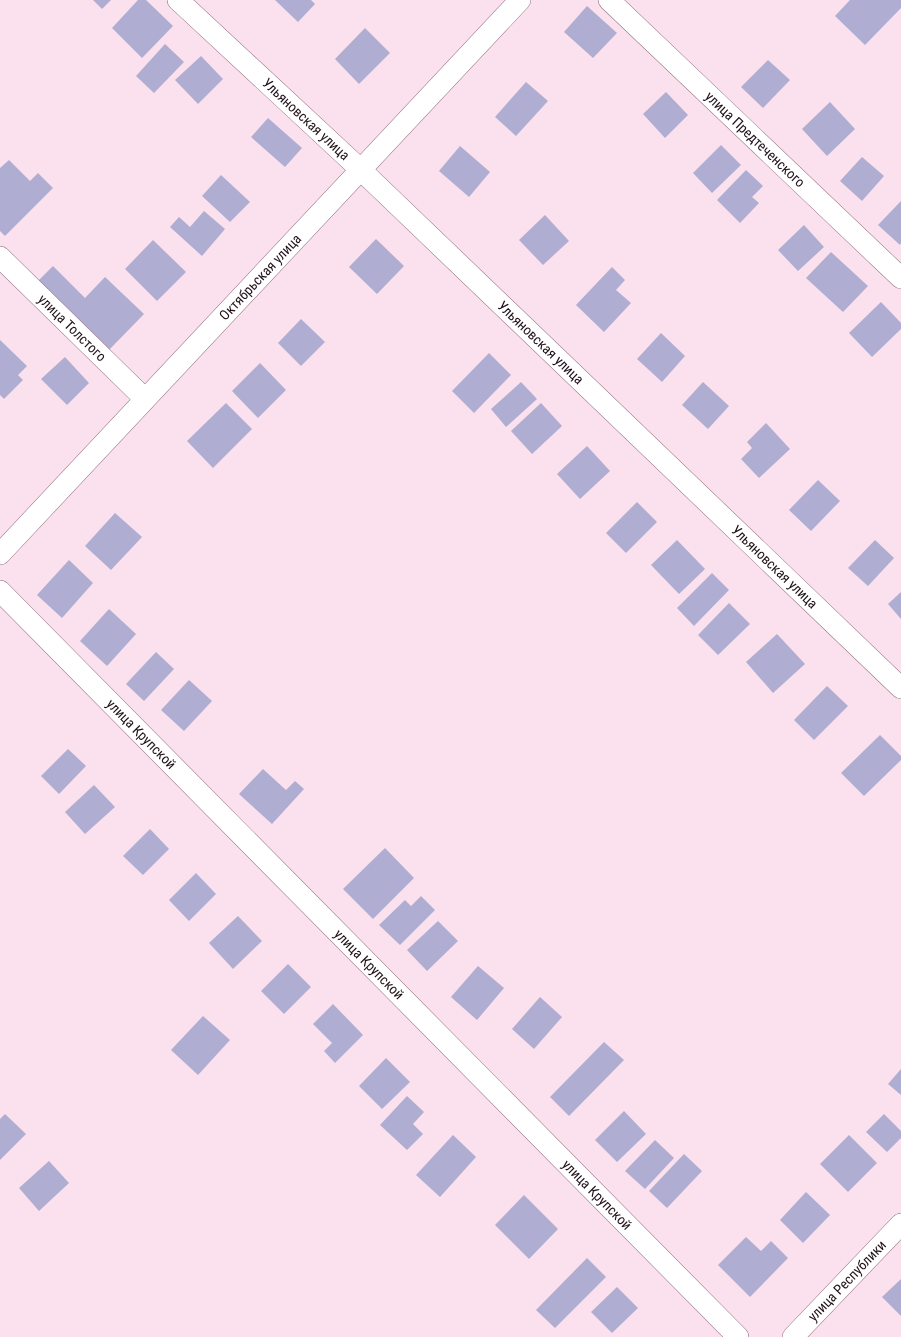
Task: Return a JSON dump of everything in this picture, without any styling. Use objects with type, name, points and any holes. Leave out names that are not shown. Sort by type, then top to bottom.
[{"type":"street","name":"Ульяновская улица","points":[[178,0],[361,170],[901,688]]},
{"type":"street","name":"Октябрьская улица","points":[[0,554],[520,0]]},
{"type":"street","name":"улица Предтеченского","points":[[609,0],[901,278]]},
{"type":"street","name":"улица Толстого","points":[[0,257],[145,398]]},
{"type":"street","name":"улица Крупской","points":[[0,591],[738,1337]]},
{"type":"street","name":"улица Республики","points":[[793,1337],[901,1224]]},
{"type":"building","points":[[93,0],[111,0],[102,9]]},
{"type":"building","points":[[138,0],[146,0],[173,26],[142,58],[112,28]]},
{"type":"building","points":[[275,0],[311,0],[315,4],[298,22]]},
{"type":"building","points":[[850,0],[901,0],[901,8],[865,45],[835,16]]},
{"type":"building","points":[[587,6],[617,33],[593,58],[564,32]]},
{"type":"building","points":[[365,28],[390,53],[359,84],[335,59]]},
{"type":"building","points":[[165,44],[184,62],[154,93],[136,76]]},
{"type":"building","points":[[201,56],[223,79],[198,104],[175,80]]},
{"type":"building","points":[[768,60],[790,80],[763,108],[741,87]]},
{"type":"building","points":[[526,82],[548,101],[516,136],[495,117]]},
{"type":"building","points":[[666,92],[688,115],[665,138],[643,114]]},
{"type":"building","points":[[830,102],[855,129],[827,156],[802,129]]},
{"type":"building","points":[[268,118],[302,148],[285,167],[251,137]]},
{"type":"building","points":[[721,145],[741,165],[712,193],[693,173]]},
{"type":"building","points":[[460,146],[490,172],[469,197],[439,171]]},
{"type":"building","points":[[862,157],[884,176],[862,201],[840,181]]},
{"type":"building","points":[[9,160],[30,181],[38,173],[53,188],[5,236],[0,231],[0,168]]},
{"type":"building","points":[[746,170],[763,186],[752,197],[759,203],[740,223],[717,200]]},
{"type":"building","points":[[221,175],[250,202],[230,222],[202,196]]},
{"type":"building","points":[[901,201],[901,243],[900,245],[878,225]]},
{"type":"building","points":[[204,211],[225,229],[202,256],[170,227],[179,217],[190,227]]},
{"type":"building","points":[[545,215],[569,241],[543,265],[519,240]]},
{"type":"building","points":[[804,225],[824,247],[798,271],[778,250]]},
{"type":"building","points":[[376,239],[404,266],[377,294],[349,267]]},
{"type":"building","points":[[153,240],[186,272],[157,301],[125,269]]},
{"type":"building","points":[[831,252],[868,286],[843,312],[806,278]]},
{"type":"building","points":[[53,266],[85,298],[105,277],[144,314],[106,353],[35,284]]},
{"type":"building","points":[[612,267],[625,280],[616,290],[631,303],[604,332],[576,305]]},
{"type":"building","points":[[881,302],[901,323],[901,329],[872,357],[849,333]]},
{"type":"building","points":[[301,319],[325,342],[301,366],[278,343]]},
{"type":"building","points":[[661,333],[685,356],[662,382],[637,359]]},
{"type":"building","points":[[0,340],[27,366],[18,375],[23,380],[4,399],[0,395]]},
{"type":"building","points":[[489,353],[511,375],[474,413],[452,391]]},
{"type":"building","points":[[65,357],[89,383],[67,405],[41,379]]},
{"type":"building","points":[[260,363],[286,390],[258,418],[232,391]]},
{"type":"building","points":[[521,382],[537,399],[506,427],[491,409]]},
{"type":"building","points":[[703,382],[729,406],[708,429],[682,405]]},
{"type":"building","points":[[226,403],[252,429],[213,468],[187,441]]},
{"type":"building","points":[[541,403],[562,426],[532,454],[511,431]]},
{"type":"building","points":[[766,423],[790,449],[759,478],[741,459],[752,448],[747,442]]},
{"type":"building","points":[[587,446],[610,471],[580,499],[557,474]]},
{"type":"building","points":[[818,480],[840,501],[811,531],[789,510]]},
{"type":"building","points":[[637,502],[657,522],[626,553],[606,533]]},
{"type":"building","points":[[115,513],[142,537],[111,570],[85,546]]},
{"type":"building","points":[[677,540],[705,569],[679,594],[651,565]]},
{"type":"building","points":[[875,540],[894,558],[868,586],[848,568]]},
{"type":"building","points":[[69,560],[93,583],[62,618],[37,595]]},
{"type":"building","points":[[712,573],[729,590],[694,626],[677,608]]},
{"type":"building","points":[[901,592],[901,619],[888,604]]},
{"type":"building","points":[[729,603],[750,624],[718,655],[698,635]]},
{"type":"building","points":[[109,609],[136,634],[107,666],[80,641]]},
{"type":"building","points":[[777,634],[805,664],[773,693],[746,662]]},
{"type":"building","points":[[156,652],[174,669],[144,701],[126,684]]},
{"type":"building","points":[[189,680],[212,701],[184,731],[161,710]]},
{"type":"building","points":[[827,686],[848,706],[814,740],[794,720]]},
{"type":"building","points":[[880,735],[901,756],[901,760],[864,796],[841,773]]},
{"type":"building","points":[[68,749],[86,766],[59,794],[41,776]]},
{"type":"building","points":[[263,769],[286,790],[295,781],[304,789],[272,824],[239,794]]},
{"type":"building","points":[[94,785],[115,807],[85,834],[65,812]]},
{"type":"building","points":[[150,829],[169,849],[143,875],[123,856]]},
{"type":"building","points":[[385,848],[414,878],[373,919],[343,889]]},
{"type":"building","points":[[196,873],[216,894],[189,921],[169,900]]},
{"type":"building","points":[[421,896],[435,910],[400,945],[379,925],[405,900],[411,906]]},
{"type":"building","points":[[238,916],[262,941],[233,969],[209,943]]},
{"type":"building","points":[[438,921],[458,941],[427,971],[407,950]]},
{"type":"building","points":[[288,964],[311,987],[284,1014],[261,991]]},
{"type":"building","points":[[478,966],[504,988],[477,1020],[451,997]]},
{"type":"building","points":[[540,997],[562,1017],[534,1049],[512,1029]]},
{"type":"building","points":[[333,1004],[363,1035],[335,1063],[324,1051],[332,1043],[313,1024]]},
{"type":"building","points":[[203,1016],[230,1040],[198,1075],[171,1050]]},
{"type":"building","points":[[604,1042],[624,1060],[569,1116],[550,1097]]},
{"type":"building","points":[[386,1058],[410,1082],[382,1109],[359,1086]]},
{"type":"building","points":[[901,1069],[901,1095],[888,1084]]},
{"type":"building","points":[[407,1096],[424,1112],[413,1124],[423,1134],[407,1150],[380,1125]]},
{"type":"building","points":[[624,1111],[646,1134],[617,1162],[595,1140]]},
{"type":"building","points":[[5,1114],[26,1134],[0,1160],[0,1119]]},
{"type":"building","points":[[884,1114],[901,1131],[901,1138],[887,1152],[866,1132]]},
{"type":"building","points":[[453,1135],[476,1157],[440,1197],[416,1175]]},
{"type":"building","points":[[849,1135],[877,1163],[848,1192],[820,1164]]},
{"type":"building","points":[[655,1140],[674,1158],[645,1189],[625,1171]]},
{"type":"building","points":[[684,1154],[702,1171],[667,1208],[649,1191]]},
{"type":"building","points":[[49,1161],[69,1183],[39,1211],[19,1188]]},
{"type":"building","points":[[806,1192],[830,1215],[803,1243],[780,1220]]},
{"type":"building","points":[[524,1195],[558,1229],[529,1259],[495,1225]]},
{"type":"building","points":[[746,1237],[761,1251],[771,1241],[788,1258],[750,1297],[718,1265]]},
{"type":"building","points":[[587,1258],[606,1277],[555,1328],[536,1310]]},
{"type":"building","points":[[901,1279],[901,1316],[882,1297]]},
{"type":"building","points":[[617,1287],[638,1308],[612,1333],[591,1312]]}]
